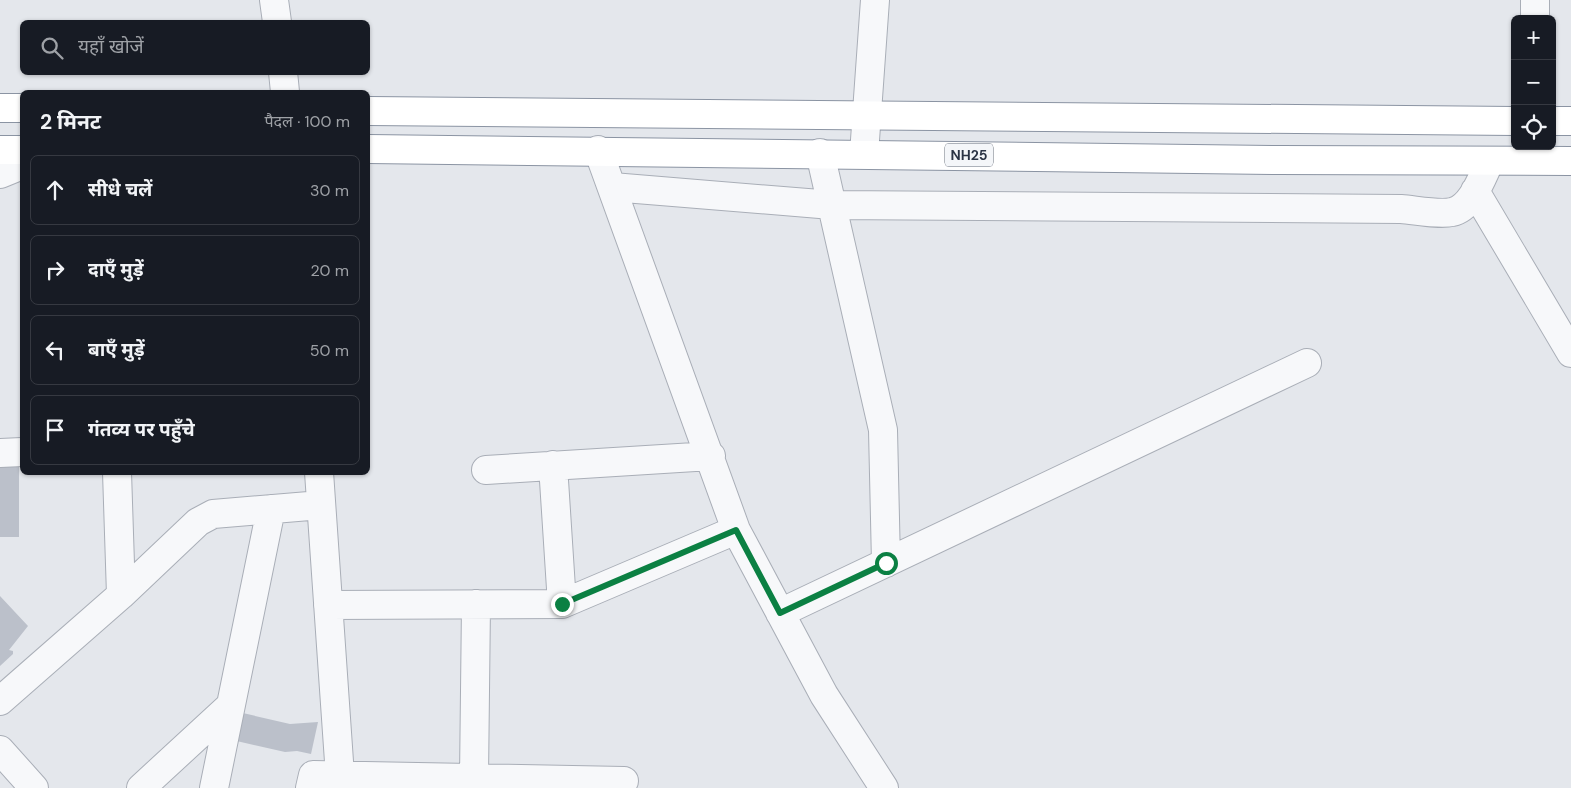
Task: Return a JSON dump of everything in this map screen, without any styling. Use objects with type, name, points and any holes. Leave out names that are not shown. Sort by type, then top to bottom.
[{"type":"highway","points":[[0,108],[20,108]]},
{"type":"highway","points":[[370,111],[1511,121]]},
{"type":"highway","points":[[1556,121],[1571,121]]},
{"type":"highway","name":"NH25","points":[[370,149],[598,150],[1277,160],[1571,161]]},
{"type":"highway","points":[[0,150],[20,150]]},
{"type":"street","points":[[274,0],[277,20]]},
{"type":"street","points":[[864,154],[874,0]]},
{"type":"street","points":[[1535,0],[1535,15]]},
{"type":"street","points":[[283,75],[285,90]]},
{"type":"street","points":[[598,150],[711,456],[736,530],[824,695],[884,788]]},
{"type":"street","points":[[820,153],[883,430],[886,563]]},
{"type":"street","points":[[612,187],[832,205],[1391,209],[1452,212],[1462,207],[1475,191],[1490,160]]},
{"type":"street","points":[[0,174],[20,167]]},
{"type":"street","points":[[1475,191],[1571,353]]},
{"type":"street","points":[[780,613],[1307,363]]},
{"type":"street","points":[[0,453],[20,452]]},
{"type":"street","points":[[486,470],[711,456]]},
{"type":"street","points":[[553,465],[562,604]]},
{"type":"street","points":[[117,475],[121,595]]},
{"type":"street","points":[[319,475],[340,776]]},
{"type":"street","points":[[0,701],[121,595],[198,522],[213,514],[322,505]]},
{"type":"street","points":[[214,788],[271,509]]},
{"type":"street","points":[[328,605],[562,604],[736,530]]},
{"type":"street","points":[[474,778],[476,604]]},
{"type":"street","points":[[140,788],[230,706]]},
{"type":"street","points":[[0,750],[34,788]]},
{"type":"street","points":[[310,788],[313,775],[435,783],[474,778],[624,781]]},
{"type":"building","points":[[0,464],[19,465],[19,537],[0,537]]},
{"type":"building","points":[[0,596],[28,626],[9,650],[13,651],[13,654],[0,666]]},
{"type":"building","points":[[234,711],[290,724],[318,722],[311,754],[297,751],[285,752],[228,739]]},
{"type":"route","points":[[562,604],[736,530],[780,613],[886,563]]}]
